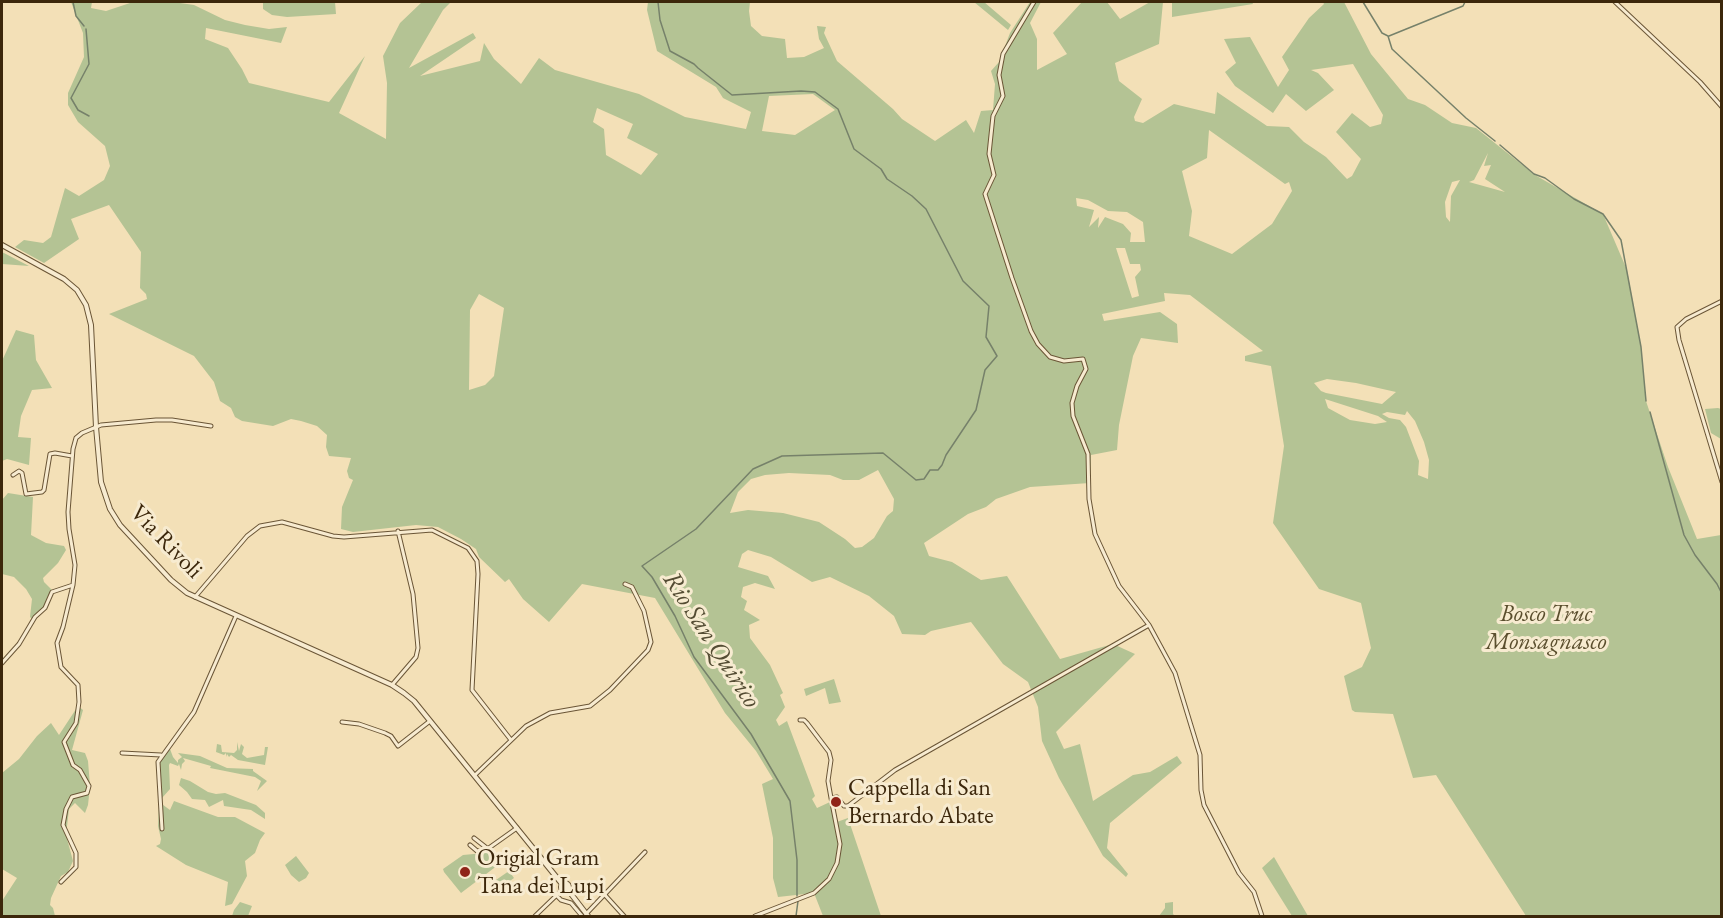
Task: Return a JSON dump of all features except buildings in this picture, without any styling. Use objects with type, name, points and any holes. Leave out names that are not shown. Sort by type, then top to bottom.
[{"type":"street","points":[[1034,2],[1003,54],[999,75],[1003,96],[993,116],[989,154],[994,175],[985,194],[1023,310],[1038,344],[1050,357],[1064,360],[1083,359],[1086,369],[1077,386],[1072,403],[1073,416],[1088,454],[1090,516],[1095,534],[1119,586],[1149,625],[1175,673],[1200,755],[1204,805],[1239,873],[1254,892],[1262,916]]},
{"type":"street","points":[[1615,2],[1700,82],[1722,107]]},
{"type":"street","name":"Via Rivoli","points":[[2,245],[71,284],[83,298],[90,318],[102,488],[113,515],[120,525],[171,580],[195,597],[392,685],[414,701],[562,887],[568,884],[568,890],[586,916]]},
{"type":"street","points":[[1722,301],[1686,319],[1677,327],[1722,482]]},
{"type":"street","points":[[61,882],[76,867],[76,853],[63,825],[66,809],[72,798],[87,793],[89,786],[80,770],[73,765],[64,742],[76,723],[80,702],[78,685],[60,667],[57,643],[73,585],[75,565],[68,523],[72,456],[76,438],[96,428],[156,420],[211,426]]},
{"type":"street","points":[[13,475],[19,471],[22,473],[26,494],[42,492],[50,454],[72,456]]},
{"type":"street","points":[[195,597],[247,536],[260,526],[282,522],[344,537],[432,530],[468,548],[477,561],[472,690],[511,740]]},
{"type":"street","points":[[392,685],[416,657],[418,648],[413,594],[398,531]]},
{"type":"street","points":[[475,776],[526,726],[550,714],[590,706],[610,690],[648,651],[651,642],[644,611],[632,587],[625,584]]},
{"type":"street","points":[[2,663],[19,644],[35,617],[45,608],[52,592],[73,585]]},
{"type":"street","points":[[162,829],[158,762],[194,712],[236,616]]},
{"type":"street","points":[[831,798],[837,798],[844,806],[848,806],[895,770],[1149,625]]},
{"type":"street","points":[[755,916],[814,893],[830,879],[837,863],[840,843],[828,781],[831,760],[829,752],[807,723],[800,720]]},
{"type":"street","points":[[342,722],[359,724],[385,733],[399,746],[430,721]]},
{"type":"street","points":[[122,753],[162,755]]},
{"type":"street","points":[[470,845],[477,851],[488,849],[517,828]]},
{"type":"street","points":[[474,838],[488,849]]},
{"type":"street","points":[[556,895],[561,900],[571,903],[586,916],[645,852]]},
{"type":"street","points":[[535,916],[562,887],[568,890]]},
{"type":"street","points":[[604,894],[624,916]]},
{"type":"green space","name":"Bosco Truc Monsagnasco","points":[[71,2],[92,2],[91,8],[106,11],[133,2],[173,2],[194,5],[225,20],[245,25],[269,29],[287,27],[281,43],[206,28],[205,39],[228,48],[249,83],[329,102],[365,56],[339,113],[386,139],[387,83],[383,56],[400,23],[422,2],[451,2],[443,10],[409,68],[473,33],[476,38],[420,76],[480,61],[484,43],[494,59],[521,84],[539,58],[555,70],[639,94],[685,117],[746,129],[751,112],[723,98],[716,87],[657,51],[647,10],[648,2],[750,2],[751,26],[762,36],[785,39],[787,58],[804,57],[824,48],[819,39],[817,26],[826,27],[824,33],[837,61],[902,119],[935,141],[966,120],[974,133],[981,111],[993,110],[995,84],[991,71],[999,62],[1010,33],[1030,2],[1041,2],[1030,23],[1037,39],[1037,70],[1067,54],[1053,33],[1082,2],[1107,2],[1120,19],[1150,2],[1163,2],[1159,44],[1115,63],[1119,81],[1142,99],[1134,117],[1135,121],[1143,123],[1174,104],[1215,114],[1217,92],[1267,126],[1289,127],[1304,142],[1326,157],[1347,179],[1352,176],[1361,159],[1336,132],[1352,113],[1370,127],[1381,124],[1383,115],[1353,64],[1311,70],[1318,73],[1334,90],[1306,111],[1286,94],[1273,113],[1235,86],[1225,72],[1236,63],[1224,39],[1250,37],[1278,87],[1289,70],[1282,57],[1309,18],[1324,4],[1323,2],[1344,2],[1371,54],[1408,99],[1425,105],[1452,123],[1476,128],[1535,175],[1603,214],[1627,270],[1641,347],[1646,401],[1668,467],[1697,539],[1721,535],[1721,916],[1526,916],[1436,775],[1413,778],[1393,714],[1352,710],[1344,676],[1362,667],[1371,648],[1361,603],[1319,589],[1273,523],[1284,446],[1271,366],[1245,361],[1245,356],[1263,351],[1190,295],[1164,293],[1165,301],[1102,314],[1104,321],[1160,312],[1177,324],[1178,343],[1141,338],[1133,356],[1119,425],[1117,450],[1091,455],[1090,483],[1030,487],[996,499],[986,507],[968,514],[924,543],[929,556],[952,562],[981,580],[1007,576],[1060,659],[1113,644],[1135,654],[1056,732],[1064,749],[1080,744],[1093,801],[1133,775],[1150,772],[1177,756],[1182,763],[1110,823],[1107,848],[1128,874],[1126,877],[1103,856],[1059,778],[1042,741],[1038,707],[1028,682],[1003,664],[971,622],[931,631],[925,635],[902,634],[894,616],[869,596],[830,577],[812,582],[771,557],[748,550],[742,554],[738,567],[768,576],[775,589],[755,583],[743,587],[741,597],[747,601],[744,610],[760,620],[749,625],[750,638],[770,665],[783,693],[780,695],[785,707],[776,720],[779,726],[787,721],[815,796],[812,799],[817,808],[830,802],[834,823],[848,818],[881,916],[823,916],[814,893],[778,897],[773,878],[773,838],[762,784],[773,779],[756,751],[725,713],[655,598],[582,584],[549,622],[523,599],[509,579],[505,582],[479,557],[476,549],[438,527],[416,525],[353,532],[341,529],[342,507],[353,480],[349,478],[347,471],[351,458],[329,456],[326,447],[327,435],[317,426],[291,419],[273,426],[242,421],[235,417],[231,408],[220,401],[214,382],[194,356],[109,314],[147,299],[146,294],[140,288],[141,252],[109,205],[71,219],[79,239],[44,263],[15,247],[24,240],[43,243],[51,237],[65,188],[79,196],[104,180],[110,166],[105,146],[78,122],[68,105],[68,93],[84,57],[83,33]],"holes":[[[813,94],[835,110],[795,135],[762,131],[769,96]],[[597,108],[633,124],[627,138],[658,154],[641,175],[606,155],[604,129],[593,122]],[[1209,130],[1285,184],[1289,182],[1292,191],[1272,224],[1232,254],[1189,236],[1192,211],[1182,171],[1207,158]],[[1488,153],[1484,166],[1491,165],[1485,179],[1505,192],[1469,182],[1474,180]],[[1460,180],[1451,196],[1450,222],[1446,217],[1445,202],[1452,182]],[[1076,198],[1088,200],[1108,211],[1127,212],[1143,222],[1145,242],[1130,242],[1131,233],[1123,224],[1105,217],[1098,228],[1099,217],[1089,227],[1094,210],[1077,206]],[[1116,248],[1125,248],[1130,264],[1140,264],[1141,270],[1135,277],[1139,296],[1132,298]],[[479,294],[504,308],[494,376],[485,385],[469,390],[470,310]],[[1327,379],[1396,392],[1382,404],[1321,391],[1314,383]],[[1325,399],[1378,416],[1387,422],[1375,424],[1350,420],[1328,408]],[[1407,411],[1415,421],[1429,460],[1428,479],[1418,475],[1419,461],[1406,427],[1400,420],[1382,414],[1387,412],[1405,415]],[[878,470],[894,499],[893,511],[887,516],[874,538],[862,547],[855,548],[819,522],[783,513],[748,510],[730,513],[738,492],[751,479],[789,473],[830,475],[843,480],[859,480]]]},
{"type":"green space","points":[[263,2],[335,2],[336,14],[287,17],[272,15],[263,9]]},
{"type":"green space","points":[[974,2],[984,2],[1011,25],[1008,30]]},
{"type":"green space","points":[[1172,2],[1252,2],[1253,4],[1172,17]]},
{"type":"green space","points":[[2,252],[29,266],[2,264]]},
{"type":"green space","points":[[16,330],[34,335],[36,360],[52,388],[32,390],[21,416],[18,437],[31,438],[29,465],[7,459],[2,461],[2,361]]},
{"type":"green space","points":[[1705,409],[1721,409],[1721,439],[1711,433]]},
{"type":"green space","points":[[8,493],[33,497],[31,535],[46,543],[64,546],[66,550],[58,563],[43,578],[52,590],[44,608],[32,619],[30,617],[32,599],[26,589],[14,577],[2,574],[2,500]]},
{"type":"green space","points":[[834,679],[841,702],[829,704],[825,688],[806,696],[804,689]]},
{"type":"green space","points":[[78,706],[83,710],[72,750],[85,753],[88,761],[90,786],[88,805],[85,813],[75,803],[69,809],[66,835],[73,861],[68,872],[61,876],[51,898],[50,905],[55,916],[2,916],[2,901],[17,878],[2,869],[2,773],[19,759],[37,736],[51,723],[59,735]]},
{"type":"green space","points":[[237,742],[239,751],[241,744],[244,747],[242,754],[247,758],[264,755],[265,747],[268,747],[265,765],[238,760],[227,754],[226,757],[226,753],[224,755],[216,752],[217,744],[221,745],[222,752],[234,753],[237,750]]},
{"type":"green space","points":[[170,749],[178,763],[182,757],[178,753],[200,756],[227,768],[253,769],[267,781],[257,791],[261,781],[255,777],[210,768],[211,766],[183,758],[185,761],[181,770],[179,764],[178,766],[170,763],[170,789],[162,798],[160,762]]},
{"type":"green space","points":[[181,778],[208,792],[225,793],[256,805],[265,813],[265,819],[251,810],[224,806],[223,800],[209,807],[205,800],[192,799],[179,785]]},
{"type":"green space","points":[[174,801],[218,817],[235,817],[265,833],[255,853],[245,861],[247,876],[232,904],[225,906],[228,882],[186,865],[156,846],[160,844],[161,839],[158,826],[159,802],[170,810]]},
{"type":"green space","name":"Origial Gram Tana dei Lupi","points":[[495,852],[502,862],[461,893],[444,872],[443,869],[463,855]]},
{"type":"green space","points":[[296,856],[309,873],[299,882],[285,865]]},
{"type":"green space","points":[[1274,857],[1308,916],[1292,916],[1262,868]]},
{"type":"green space","points":[[509,871],[514,878],[499,889],[493,882]]},
{"type":"green space","points":[[240,902],[252,906],[248,916],[232,916],[234,910]]},
{"type":"green space","points":[[1173,902],[1175,916],[1159,916],[1165,908],[1165,903]]},
{"type":"waterway","points":[[73,2],[76,16],[84,26]]},
{"type":"waterway","name":"Rio San Quirico","points":[[658,2],[660,20],[670,51],[694,64],[732,95],[815,92],[838,109],[854,149],[881,169],[887,179],[926,209],[963,281],[989,306],[986,337],[997,356],[985,370],[976,410],[946,455],[942,465],[938,470],[930,470],[924,479],[916,480],[883,453],[782,456],[753,469],[696,529],[642,566],[652,577],[675,616],[694,657],[751,734],[790,801],[797,860],[797,896]]},
{"type":"waterway","points":[[1363,2],[1382,33],[1388,36],[1392,49],[1466,118],[1495,141]]},
{"type":"waterway","points":[[1389,36],[1463,6],[1465,2]]},
{"type":"waterway","points":[[86,29],[89,64],[71,98],[78,110],[89,116]]},
{"type":"waterway","points":[[1500,145],[1534,174],[1545,178],[1574,199],[1603,214],[1621,240],[1641,347],[1646,401]]},
{"type":"waterway","points":[[1650,412],[1684,535],[1722,594]]},
{"type":"waterway","name":"Rio San Quirico","points":[[796,916],[798,901]]},
{"type":"place","name":"Cappella di San Bernardo Abate","points":[[836,802]]},
{"type":"place","name":"Origial Gram Tana dei Lupi","points":[[465,872]]}]
